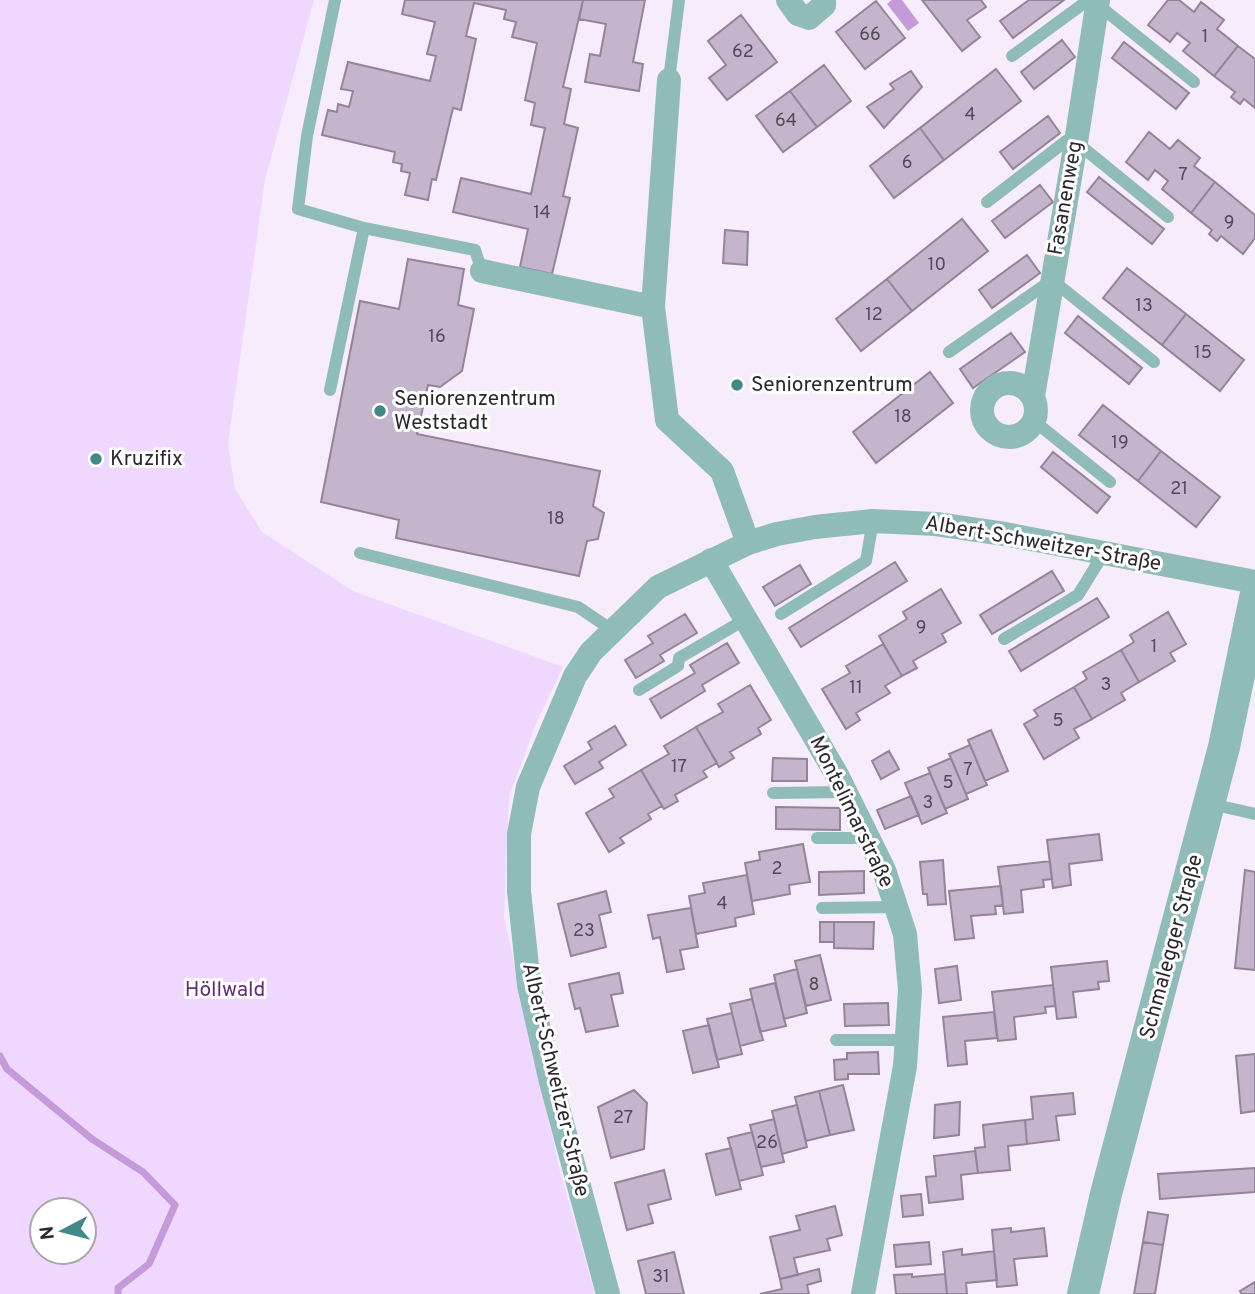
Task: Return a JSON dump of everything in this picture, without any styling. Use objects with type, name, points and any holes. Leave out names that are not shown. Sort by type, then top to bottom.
[{"type":"street","points":[[788,0],[799,14],[809,18],[824,5],[824,0]]},
{"type":"street","name":"Fasanenweg","points":[[1034,421],[1036,404],[1032,396],[1097,2]]},
{"type":"street","points":[[669,80],[653,307],[667,420],[722,471],[748,543]]},
{"type":"street","points":[[482,271],[653,307]]},
{"type":"street","points":[[1032,396],[1020,385],[1003,383],[988,391],[981,407],[985,424],[990,430],[1006,438],[1023,434],[1034,421]]},
{"type":"street","name":"Albert-Schweitzer-Straße","points":[[608,1294],[551,1082],[529,985],[519,891],[519,834],[533,769],[575,676],[591,652],[658,587],[748,543],[815,527],[873,522],[947,525],[1255,582]]},
{"type":"street","name":"Montelimarstraße","points":[[710,560],[845,792],[884,870],[905,934],[910,990],[905,1066],[863,1294]]},
{"type":"street","name":"Schmalegger Straße","points":[[1083,1294],[1106,1194],[1224,747],[1255,598]]},
{"type":"lane","points":[[335,0],[307,136],[298,209],[364,228],[475,250],[482,271]]},
{"type":"lane","points":[[669,80],[679,0]]},
{"type":"lane","points":[[1013,56],[1083,4],[1097,2],[1194,82]]},
{"type":"lane","points":[[987,202],[1066,141],[1076,142],[1168,217]]},
{"type":"lane","points":[[330,390],[364,228]]},
{"type":"lane","points":[[949,352],[1052,280],[1154,362]]},
{"type":"lane","points":[[1034,421],[1110,482]]},
{"type":"lane","points":[[781,614],[866,561],[873,522]]},
{"type":"lane","points":[[1004,639],[1078,595],[1104,553]]},
{"type":"lane","points":[[360,554],[578,607],[612,630]]},
{"type":"lane","points":[[639,690],[678,666],[679,657],[746,619]]},
{"type":"lane","points":[[774,793],[845,792]]},
{"type":"lane","points":[[1209,804],[1255,814]]},
{"type":"lane","points":[[817,838],[868,838]]},
{"type":"lane","points":[[822,908],[896,907]]},
{"type":"lane","points":[[836,1040],[907,1040]]},
{"type":"green space","name":"Höllwald","points":[[0,0],[314,0],[265,180],[228,444],[235,489],[262,532],[353,591],[563,667],[537,721],[509,797],[504,917],[560,1171],[595,1294],[0,1294]]},
{"type":"shaded area","points":[[892,0],[902,0],[919,23],[908,31],[887,4]]},
{"type":"building","points":[[405,0],[583,0],[563,87],[571,89],[564,124],[578,128],[563,196],[570,198],[552,274],[520,267],[528,229],[453,212],[461,178],[531,194],[545,128],[531,125],[535,103],[525,100],[537,43],[512,37],[516,22],[504,19],[506,10],[474,3],[466,36],[476,39],[461,110],[453,108],[436,180],[432,179],[428,200],[405,195],[410,173],[401,171],[402,164],[393,162],[395,152],[322,135],[328,110],[337,112],[338,104],[349,107],[353,91],[341,89],[348,62],[430,81],[436,56],[427,54],[435,22],[402,14]]},
{"type":"building","points":[[583,0],[645,0],[633,62],[643,64],[639,91],[585,82],[590,54],[600,56],[606,24],[579,19]]},
{"type":"building","points":[[922,0],[981,0],[986,7],[967,20],[980,37],[962,51]]},
{"type":"building","points":[[1029,0],[1064,0],[1013,38],[1000,21]]},
{"type":"building","points":[[1168,0],[1179,0],[1194,12],[1201,2],[1224,20],[1217,29],[1238,46],[1214,76],[1183,51],[1190,43],[1177,33],[1170,42],[1148,25]]},
{"type":"building","points":[[876,1],[905,38],[865,69],[836,32]]},
{"type":"building","points":[[741,15],[777,62],[727,100],[709,78],[726,65],[708,41]]},
{"type":"building","points":[[1062,40],[1075,57],[1034,89],[1021,72]]},
{"type":"building","points":[[1124,42],[1189,93],[1176,109],[1112,58]]},
{"type":"building","points":[[1238,46],[1255,59],[1255,108],[1244,99],[1240,104],[1231,97],[1235,92],[1214,76]]},
{"type":"building","points":[[824,65],[851,101],[817,127],[790,91]]},
{"type":"building","points":[[996,69],[1021,101],[944,160],[920,128]]},
{"type":"building","points":[[911,71],[922,87],[884,128],[867,107],[894,89],[890,84]]},
{"type":"building","points":[[790,91],[817,127],[783,152],[756,116]]},
{"type":"building","points":[[1048,116],[1060,133],[1013,169],[1000,152]]},
{"type":"building","points":[[920,128],[944,160],[894,198],[870,166]]},
{"type":"building","points":[[1149,132],[1170,149],[1178,140],[1200,158],[1194,166],[1215,182],[1191,213],[1162,189],[1168,181],[1155,170],[1148,180],[1126,162]]},
{"type":"building","points":[[1099,177],[1164,229],[1152,244],[1087,192]]},
{"type":"building","points":[[1215,182],[1255,215],[1255,238],[1243,254],[1221,236],[1217,241],[1209,234],[1212,230],[1191,213]]},
{"type":"building","points":[[1040,185],[1053,202],[1005,238],[992,221]]},
{"type":"building","points":[[962,219],[988,251],[912,311],[887,279]]},
{"type":"building","points":[[725,230],[748,232],[747,265],[723,263]]},
{"type":"building","points":[[1027,255],[1040,273],[992,308],[979,290]]},
{"type":"building","name":"Seniorenzentrum Weststadt","points":[[408,259],[464,269],[458,305],[474,309],[462,371],[440,387],[428,385],[417,434],[600,471],[593,506],[604,513],[598,539],[587,541],[579,576],[396,538],[399,520],[321,502],[360,301],[399,309]]},
{"type":"building","points":[[1127,268],[1186,314],[1162,345],[1103,298]]},
{"type":"building","points":[[887,279],[912,311],[861,351],[836,319]]},
{"type":"building","points":[[1186,314],[1244,360],[1220,391],[1162,345]]},
{"type":"building","points":[[1078,316],[1142,368],[1129,384],[1065,333]]},
{"type":"building","points":[[1011,333],[1025,352],[973,388],[960,369]]},
{"type":"building","points":[[930,372],[953,403],[876,463],[853,432]]},
{"type":"building","points":[[1103,405],[1161,451],[1138,481],[1079,435]]},
{"type":"building","points":[[1161,451],[1220,497],[1196,527],[1138,481]]},
{"type":"building","points":[[1053,452],[1110,497],[1097,513],[1041,467]]},
{"type":"building","points":[[895,562],[907,581],[801,647],[789,628]]},
{"type":"building","points":[[800,565],[811,584],[775,606],[763,587]]},
{"type":"building","points":[[1052,571],[1064,591],[992,634],[980,615]]},
{"type":"building","points":[[941,589],[961,623],[942,634],[946,642],[913,661],[917,668],[902,676],[879,636],[907,619],[903,612]]},
{"type":"building","points":[[1097,598],[1109,617],[1021,671],[1009,651]]},
{"type":"building","points":[[1168,612],[1186,644],[1170,653],[1175,661],[1139,682],[1121,650],[1134,642],[1130,635]]},
{"type":"building","points":[[685,614],[697,633],[660,655],[664,661],[636,678],[625,660],[653,643],[648,636]]},
{"type":"building","points":[[727,643],[739,663],[702,685],[705,691],[661,718],[650,699],[695,673],[690,665]]},
{"type":"building","points":[[883,644],[902,676],[885,686],[890,693],[856,713],[860,720],[846,729],[822,689],[850,673],[846,666]]},
{"type":"building","points":[[1121,650],[1139,682],[1121,693],[1125,700],[1092,719],[1074,687],[1087,679],[1083,672]]},
{"type":"building","points":[[750,685],[771,720],[758,728],[761,734],[730,752],[734,758],[719,767],[696,727],[723,712],[718,704]]},
{"type":"building","points":[[1074,687],[1092,719],[1074,729],[1079,738],[1044,759],[1024,724],[1038,716],[1034,710]]},
{"type":"building","points":[[615,726],[626,745],[599,762],[603,768],[575,784],[564,766],[592,749],[588,742]]},
{"type":"building","points":[[696,727],[717,763],[703,771],[707,777],[675,795],[678,801],[664,809],[641,770],[669,754],[664,746]]},
{"type":"building","points":[[991,730],[1008,771],[985,781],[968,740]]},
{"type":"building","points":[[970,745],[987,785],[966,794],[949,754]]},
{"type":"building","points":[[889,751],[899,769],[881,779],[872,761]]},
{"type":"building","points":[[773,758],[807,759],[807,781],[772,781]]},
{"type":"building","points":[[951,758],[968,799],[945,809],[928,768]]},
{"type":"building","points":[[641,770],[662,806],[648,814],[651,819],[620,838],[624,843],[609,852],[586,813],[614,797],[609,789]]},
{"type":"building","points":[[930,773],[947,813],[922,824],[905,783]]},
{"type":"building","points":[[911,796],[919,815],[885,829],[877,810]]},
{"type":"building","points":[[776,807],[840,808],[840,830],[776,829]]},
{"type":"building","points":[[1099,834],[1102,860],[1069,864],[1071,885],[1053,888],[1047,840]]},
{"type":"building","points":[[803,844],[810,882],[789,885],[790,894],[752,901],[745,863],[760,860],[759,852]]},
{"type":"building","points":[[943,860],[946,904],[928,905],[927,894],[923,894],[920,862]]},
{"type":"building","points":[[1050,861],[1052,879],[1043,880],[1044,887],[1021,890],[1023,912],[1004,914],[998,867]]},
{"type":"building","points":[[1245,870],[1255,872],[1255,970],[1235,968]]},
{"type":"building","points":[[864,871],[864,893],[819,895],[819,872]]},
{"type":"building","points":[[747,875],[754,914],[735,918],[736,926],[696,934],[689,896],[705,893],[703,883]]},
{"type":"building","points":[[1001,886],[1003,905],[995,906],[996,914],[971,916],[974,938],[955,940],[949,891]]},
{"type":"building","points":[[606,891],[611,912],[599,915],[606,947],[571,956],[558,904]]},
{"type":"building","points":[[691,908],[698,947],[680,950],[684,969],[667,972],[660,937],[653,939],[648,915]]},
{"type":"building","points":[[820,922],[834,922],[834,942],[820,942]]},
{"type":"building","points":[[834,922],[874,922],[873,949],[834,948]]},
{"type":"building","points":[[820,955],[831,1000],[806,1006],[795,961]]},
{"type":"building","points":[[1107,961],[1109,981],[1098,982],[1099,989],[1073,992],[1076,1017],[1057,1019],[1051,967]]},
{"type":"building","points":[[957,966],[961,1000],[939,1003],[935,969]]},
{"type":"building","points":[[797,969],[807,1013],[784,1019],[774,975]]},
{"type":"building","points":[[619,973],[623,993],[611,995],[618,1026],[586,1032],[580,1008],[575,1009],[569,984]]},
{"type":"building","points":[[775,983],[786,1026],[760,1032],[750,989]]},
{"type":"building","points":[[1053,985],[1055,1006],[1045,1007],[1046,1013],[1014,1017],[1016,1039],[998,1041],[992,992]]},
{"type":"building","points":[[752,999],[763,1040],[740,1046],[730,1004]]},
{"type":"building","points":[[888,1003],[889,1025],[845,1026],[844,1004]]},
{"type":"building","points":[[994,1012],[997,1038],[965,1041],[967,1064],[948,1066],[943,1017]]},
{"type":"building","points":[[732,1013],[742,1054],[717,1060],[707,1019]]},
{"type":"building","points":[[709,1025],[719,1067],[693,1073],[683,1031]]},
{"type":"building","points":[[878,1052],[879,1074],[848,1074],[848,1079],[835,1080],[834,1060],[847,1059],[847,1053]]},
{"type":"building","points":[[1255,1054],[1255,1111],[1241,1113],[1236,1056]]},
{"type":"building","points":[[843,1085],[854,1130],[830,1135],[819,1091]]},
{"type":"building","points":[[634,1090],[647,1103],[644,1149],[611,1158],[598,1107]]},
{"type":"building","points":[[819,1091],[830,1135],[806,1141],[795,1097]]},
{"type":"building","points":[[1073,1093],[1075,1114],[1056,1116],[1059,1140],[1027,1144],[1025,1120],[1033,1119],[1031,1097]]},
{"type":"building","points":[[960,1102],[959,1135],[934,1138],[935,1105]]},
{"type":"building","points":[[797,1105],[807,1147],[782,1154],[772,1111]]},
{"type":"building","points":[[774,1119],[784,1162],[761,1167],[750,1125]]},
{"type":"building","points":[[1025,1120],[1027,1144],[1008,1146],[1010,1170],[978,1173],[975,1148],[985,1147],[983,1125]]},
{"type":"building","points":[[752,1132],[763,1175],[739,1181],[728,1138]]},
{"type":"building","points":[[731,1148],[741,1189],[716,1195],[706,1154]]},
{"type":"building","points":[[975,1151],[978,1173],[961,1175],[963,1199],[929,1203],[926,1177],[936,1176],[934,1156]]},
{"type":"building","points":[[1255,1168],[1255,1192],[1160,1199],[1158,1174]]},
{"type":"building","points":[[664,1170],[671,1199],[648,1205],[653,1223],[627,1230],[615,1183]]},
{"type":"building","points":[[921,1194],[923,1215],[903,1217],[901,1196]]},
{"type":"building","points":[[835,1206],[842,1235],[827,1239],[830,1250],[794,1258],[798,1275],[780,1279],[770,1237],[800,1230],[796,1216]]},
{"type":"building","points":[[1148,1212],[1168,1215],[1163,1245],[1143,1242]]},
{"type":"building","points":[[1011,1228],[1011,1232],[1044,1228],[1047,1256],[1014,1259],[1017,1285],[997,1287],[992,1230]]},
{"type":"building","points":[[929,1242],[931,1264],[896,1267],[894,1245]]},
{"type":"building","points":[[1143,1242],[1163,1245],[1155,1294],[1134,1294]]},
{"type":"building","points":[[962,1249],[962,1255],[994,1251],[997,1280],[966,1283],[967,1294],[947,1294],[943,1252]]},
{"type":"building","points":[[674,1252],[684,1294],[646,1294],[638,1261]]},
{"type":"building","points":[[819,1269],[821,1281],[807,1285],[809,1294],[760,1294],[782,1289],[780,1279]]},
{"type":"building","points":[[912,1274],[912,1277],[945,1274],[947,1294],[896,1294],[894,1275]]},
{"type":"building","points":[[1255,1282],[1255,1294],[1242,1294],[1240,1291]]},
{"type":"waterway","points":[[0,1056],[7,1069],[92,1139],[143,1172],[175,1205],[149,1264],[118,1288],[118,1294]]},
{"type":"place","name":"Seniorenzentrum","points":[[737,385]]},
{"type":"place","name":"Seniorenzentrum Weststadt","points":[[380,411]]},
{"type":"place","name":"Kruzifix","points":[[96,459]]}]
